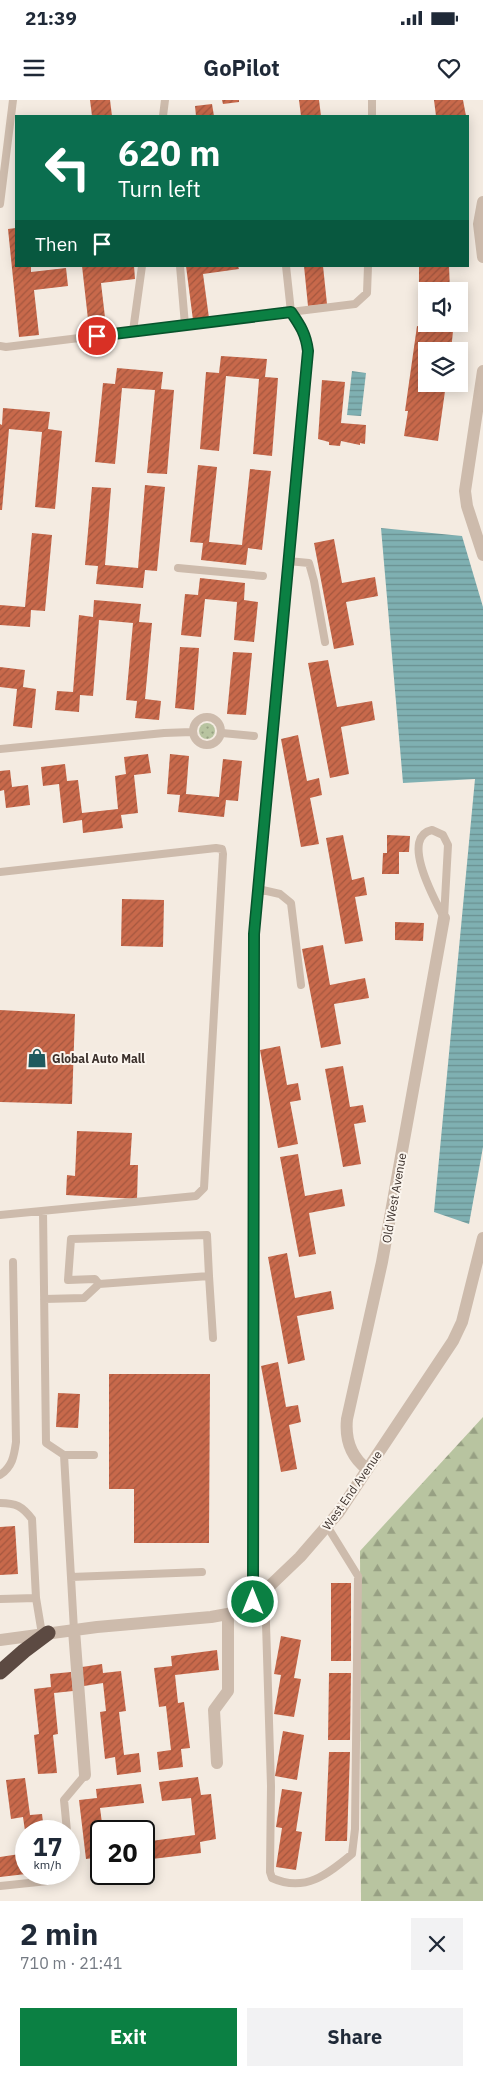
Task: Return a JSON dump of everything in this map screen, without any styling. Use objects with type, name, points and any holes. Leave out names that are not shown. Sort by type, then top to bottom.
[{"type":"highway","points":[[0,1672],[45,1634]]},
{"type":"street","points":[[483,202],[479,224],[483,257]]},
{"type":"street","points":[[483,371],[465,491],[467,506],[483,555]]},
{"type":"street","name":"Old West Avenue","points":[[368,1469],[358,1462],[349,1445],[346,1431],[347,1419],[382,1262],[444,918]]},
{"type":"street","name":"West End Avenue","points":[[0,1640],[74,1630],[228,1614],[253,1602],[300,1557],[327,1526],[368,1469],[453,1342],[462,1322],[483,1238]]},
{"type":"street","points":[[217,1763],[214,1710],[228,1691],[228,1614]]},
{"type":"street","points":[[74,1630],[85,1775]]},
{"type":"lane","points":[[0,204],[13,100]]},
{"type":"lane","points":[[165,100],[165,115]]},
{"type":"lane","points":[[372,100],[372,115]]},
{"type":"lane","points":[[133,331],[142,267]]},
{"type":"lane","points":[[180,267],[185,325]]},
{"type":"lane","points":[[253,1602],[254,934],[308,351],[303,330],[291,312],[286,267]]},
{"type":"lane","points":[[0,346],[6,347],[359,302],[367,293],[368,267]]},
{"type":"lane","points":[[288,561],[309,563],[325,642]]},
{"type":"lane","points":[[178,568],[263,576]]},
{"type":"lane","points":[[207,717],[216,720],[221,725],[222,733],[218,740],[211,745],[203,745],[196,740],[192,732],[194,723],[200,718],[207,717]]},
{"type":"lane","points":[[0,749],[192,732]]},
{"type":"lane","points":[[222,733],[254,736]]},
{"type":"lane","points":[[432,830],[443,835],[448,845],[444,918],[430,888],[419,857],[419,846],[422,836],[432,830]]},
{"type":"lane","points":[[0,872],[216,848],[222,849],[223,854],[204,1188],[196,1196],[0,1215]]},
{"type":"lane","points":[[258,889],[280,894],[291,903],[301,985]]},
{"type":"lane","points":[[43,1211],[46,1443],[64,1455],[94,1455]]},
{"type":"lane","points":[[99,1284],[95,1279],[68,1280],[71,1239],[208,1235],[213,1338]]},
{"type":"lane","points":[[0,1475],[9,1467],[14,1457],[16,1442],[13,1262]]},
{"type":"lane","points":[[44,1300],[84,1298],[99,1284],[209,1276]]},
{"type":"lane","points":[[64,1455],[74,1630]]},
{"type":"lane","points":[[0,1503],[15,1503],[25,1510],[32,1519],[36,1598],[45,1634]]},
{"type":"lane","points":[[265,1591],[271,1786],[270,1872],[272,1878],[290,1884],[318,1880],[352,1854],[355,1829],[358,1576],[327,1526]]},
{"type":"lane","points":[[71,1577],[202,1572]]},
{"type":"lane","points":[[0,1599],[36,1598]]},
{"type":"lane","points":[[66,1820],[64,1800],[85,1775]]},
{"type":"lane","points":[[0,1886],[15,1884]]},
{"type":"green space","points":[[207,723],[215,731],[207,739],[199,731]]},
{"type":"green space","points":[[483,1417],[483,1901],[361,1901],[360,1551]]},
{"type":"water","points":[[352,371],[366,373],[361,416],[347,415]]},
{"type":"water","points":[[381,528],[462,536],[483,607],[483,1147],[469,1224],[434,1212],[475,779],[403,783]]},
{"type":"building","points":[[90,100],[110,100],[112,115],[92,115]]},
{"type":"building","points":[[222,100],[239,100],[239,102],[223,104]]},
{"type":"building","points":[[299,100],[319,100],[321,115],[301,115]]},
{"type":"building","points":[[434,100],[463,100],[466,115],[436,115]]},
{"type":"building","points":[[212,104],[214,115],[196,115],[195,106]]},
{"type":"building","points":[[15,228],[15,267],[31,267],[31,272],[66,268],[68,286],[34,290],[39,335],[19,337],[8,229]]},
{"type":"building","points":[[82,267],[134,267],[135,279],[101,283],[106,326],[89,328]]},
{"type":"building","points":[[186,267],[238,267],[239,269],[203,274],[209,318],[193,320]]},
{"type":"building","points":[[304,267],[323,267],[327,304],[308,306]]},
{"type":"building","points":[[419,267],[449,267],[450,282],[419,282]]},
{"type":"building","points":[[417,326],[418,332],[453,332],[452,342],[418,342],[418,392],[445,392],[438,441],[404,436],[408,411],[405,411]]},
{"type":"building","points":[[221,356],[267,359],[265,377],[278,378],[272,456],[253,454],[259,379],[226,376],[219,451],[200,449],[206,372],[219,373]]},
{"type":"building","points":[[117,368],[163,372],[161,389],[174,390],[167,474],[147,473],[155,390],[122,388],[115,464],[95,462],[103,383],[115,384]]},
{"type":"building","points":[[322,380],[345,382],[341,423],[366,425],[365,444],[360,443],[360,445],[341,441],[340,446],[329,445],[329,442],[318,439]]},
{"type":"building","points":[[3,408],[50,412],[48,429],[62,431],[55,509],[35,507],[42,432],[9,429],[2,510],[0,510],[0,424],[2,425]]},
{"type":"building","points":[[198,465],[217,467],[209,542],[242,545],[250,469],[271,471],[262,550],[248,548],[246,565],[201,560],[203,543],[190,542]]},
{"type":"building","points":[[145,485],[165,487],[157,571],[145,570],[143,588],[96,584],[98,566],[85,565],[92,487],[111,488],[105,565],[138,568]]},
{"type":"building","points":[[32,533],[52,535],[45,611],[31,610],[30,627],[0,625],[0,605],[25,607]]},
{"type":"building","points":[[334,539],[342,583],[375,577],[378,596],[346,602],[354,645],[334,649],[314,543]]},
{"type":"building","points":[[200,578],[245,583],[244,600],[258,602],[254,642],[234,640],[237,602],[205,599],[201,637],[181,635],[185,594],[198,595]]},
{"type":"building","points":[[94,600],[141,604],[139,622],[152,623],[145,699],[161,701],[159,720],[135,718],[137,701],[126,700],[133,623],[99,620],[93,696],[80,695],[79,712],[55,710],[57,691],[73,692],[79,615],[93,617]]},
{"type":"building","points":[[180,647],[199,648],[194,710],[175,708]]},
{"type":"building","points":[[233,652],[252,653],[246,715],[227,714]]},
{"type":"building","points":[[328,660],[337,707],[372,701],[375,720],[341,727],[349,774],[330,778],[308,663]]},
{"type":"building","points":[[0,667],[25,670],[23,687],[36,689],[32,728],[13,726],[17,689],[0,687]]},
{"type":"building","points":[[298,735],[307,781],[319,778],[322,795],[310,798],[319,844],[301,847],[281,739]]},
{"type":"building","points":[[148,754],[151,773],[134,775],[138,813],[121,815],[123,828],[83,833],[82,820],[63,823],[59,784],[43,786],[41,767],[65,764],[67,781],[78,780],[82,813],[118,809],[115,776],[126,774],[124,757]]},
{"type":"building","points":[[170,754],[189,756],[186,794],[219,797],[223,759],[242,761],[238,801],[226,800],[224,817],[178,812],[180,795],[167,794]]},
{"type":"building","points":[[10,770],[12,787],[28,785],[30,805],[6,808],[4,790],[0,791],[0,771]]},
{"type":"building","points":[[343,835],[352,880],[364,877],[367,895],[355,897],[363,941],[345,944],[326,838]]},
{"type":"building","points":[[387,835],[410,836],[409,852],[399,852],[399,874],[382,874],[383,853],[387,853]]},
{"type":"building","points":[[122,899],[164,900],[163,947],[121,946]]},
{"type":"building","points":[[395,922],[424,923],[423,941],[395,940]]},
{"type":"building","points":[[323,945],[330,985],[365,978],[369,998],[334,1004],[341,1044],[321,1048],[302,949]]},
{"type":"building","name":"Global Auto Mall","points":[[0,1010],[75,1014],[72,1104],[0,1102]]},
{"type":"building","points":[[280,1046],[287,1085],[298,1083],[301,1100],[290,1102],[298,1144],[278,1148],[260,1050]]},
{"type":"building","points":[[343,1066],[350,1107],[363,1105],[366,1122],[354,1124],[361,1164],[343,1167],[325,1069]]},
{"type":"building","points":[[77,1131],[132,1133],[130,1165],[138,1165],[137,1199],[66,1195],[67,1175],[75,1176]]},
{"type":"building","points":[[298,1154],[305,1196],[342,1189],[345,1206],[309,1213],[316,1254],[299,1257],[280,1157]]},
{"type":"building","points":[[287,1253],[295,1298],[331,1291],[334,1309],[297,1316],[305,1360],[288,1364],[268,1257]]},
{"type":"building","points":[[278,1362],[286,1407],[298,1405],[301,1422],[289,1425],[297,1469],[281,1472],[261,1366]]},
{"type":"building","points":[[109,1374],[210,1374],[209,1543],[134,1543],[134,1489],[109,1489]]},
{"type":"building","points":[[58,1393],[80,1394],[78,1428],[56,1427]]},
{"type":"building","points":[[15,1526],[18,1574],[0,1575],[0,1527]]},
{"type":"building","points":[[331,1583],[351,1583],[351,1661],[331,1661]]},
{"type":"building","points":[[281,1636],[301,1640],[294,1678],[301,1679],[294,1717],[274,1714],[281,1675],[274,1674]]},
{"type":"building","points":[[217,1650],[219,1670],[175,1675],[178,1703],[184,1702],[190,1748],[181,1749],[183,1767],[159,1770],[157,1752],[171,1750],[166,1706],[159,1707],[154,1668],[172,1666],[171,1656]]},
{"type":"building","points":[[102,1664],[103,1673],[121,1671],[126,1711],[119,1712],[124,1755],[139,1753],[141,1772],[117,1775],[115,1757],[105,1759],[100,1712],[106,1711],[103,1683],[84,1686],[82,1667]]},
{"type":"building","points":[[71,1672],[73,1691],[54,1693],[58,1734],[53,1735],[57,1773],[38,1774],[34,1735],[39,1734],[34,1689],[51,1687],[50,1674]]},
{"type":"building","points":[[329,1673],[351,1673],[350,1740],[328,1740]]},
{"type":"building","points":[[283,1731],[304,1735],[297,1780],[275,1776]]},
{"type":"building","points":[[329,1752],[350,1752],[347,1841],[325,1841]]},
{"type":"building","points":[[198,1777],[201,1795],[211,1794],[216,1839],[200,1842],[201,1853],[155,1859],[155,1840],[195,1835],[191,1798],[162,1801],[159,1782]]},
{"type":"building","points":[[25,1778],[30,1815],[42,1814],[43,1820],[23,1820],[23,1817],[11,1819],[6,1780]]},
{"type":"building","points":[[141,1784],[144,1803],[100,1808],[102,1820],[90,1820],[90,1858],[86,1859],[79,1800],[97,1798],[96,1789]]},
{"type":"building","points":[[282,1789],[302,1792],[296,1831],[302,1832],[296,1870],[276,1867],[282,1828],[276,1827]]},
{"type":"building","points":[[15,1855],[15,1875],[0,1877],[0,1857]]},
{"type":"place","name":"Global Auto Mall","points":[[37,1058]]},
{"type":"route","points":[[97,336],[291,312],[303,330],[308,351],[254,934],[253,1602]]}]
